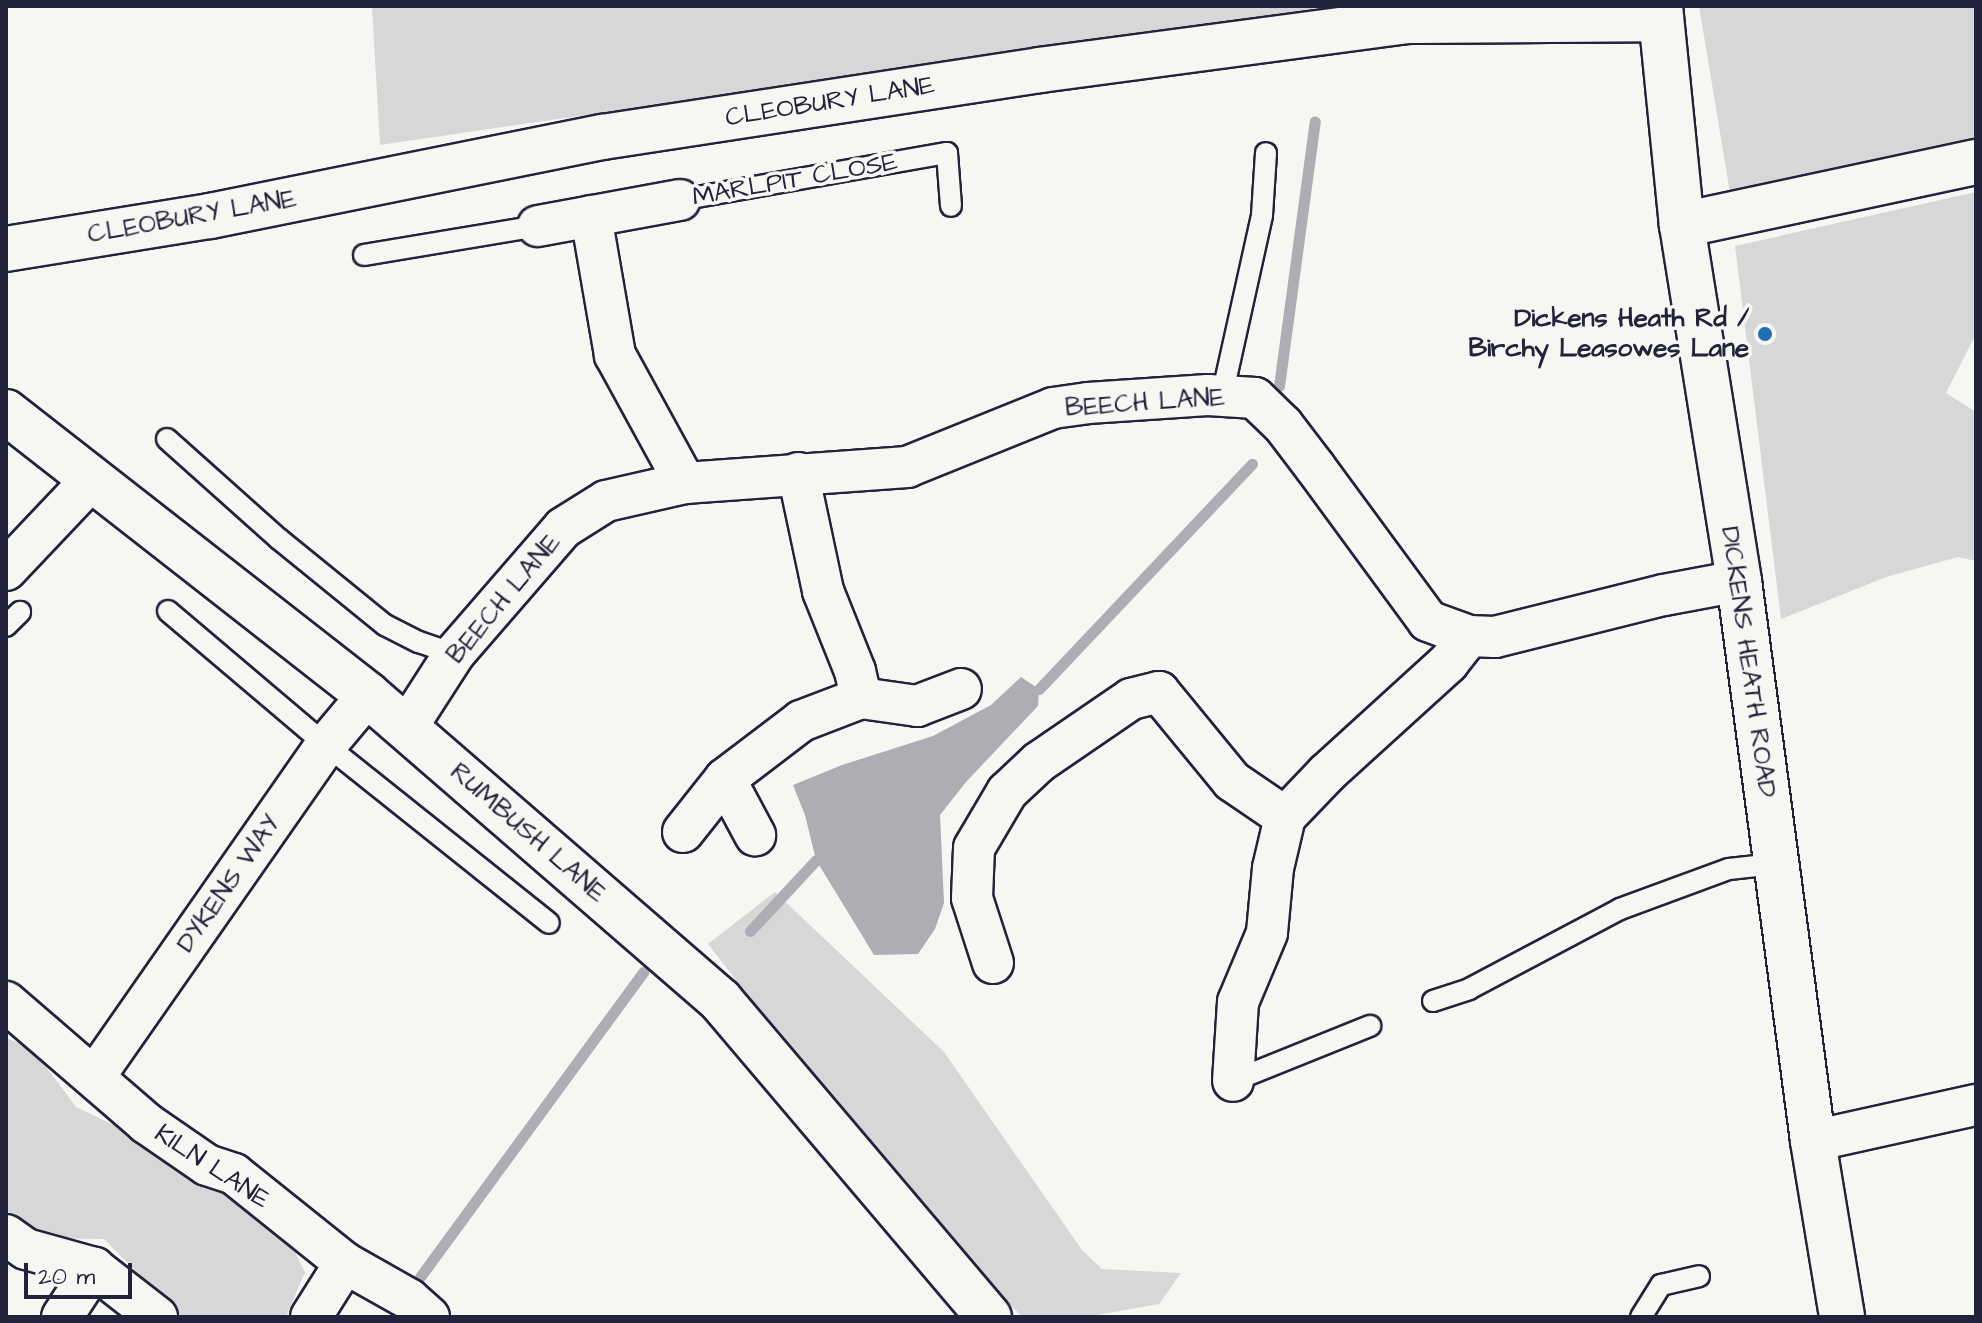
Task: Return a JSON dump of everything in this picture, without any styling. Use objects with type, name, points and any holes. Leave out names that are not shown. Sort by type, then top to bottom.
[{"type":"street","name":"DICKENS HEATH ROAD","points":[[1660,12],[1682,225],[1739,581],[1813,1141],[1842,1317]]},
{"type":"street","name":"CLEOBURY LANE","points":[[6,249],[210,216],[603,137],[1040,70],[1405,21],[1660,12]]},
{"type":"street","points":[[1682,225],[1976,162]]},
{"type":"street","name":"MARLPIT CLOSE","points":[[538,226],[680,200]]},
{"type":"street","points":[[591,216],[615,355],[685,483]]},
{"type":"street","name":"BEECH LANE","points":[[407,727],[454,654],[563,528],[606,501],[685,483],[907,467],[1053,408],[1088,403],[1253,406]]},
{"type":"street","points":[[1253,406],[1428,621],[1469,636],[1495,637],[1664,595],[1739,581]]},
{"type":"street","name":"RUMBUSH LANE","points":[[6,412],[407,727],[720,1000],[989,1317]]},
{"type":"street","points":[[798,473],[823,591],[855,671],[861,698]]},
{"type":"street","points":[[6,570],[92,479]]},
{"type":"street","points":[[1233,1081],[1238,1002],[1267,933],[1273,868],[1285,817],[1327,773],[1448,663],[1469,636]]},
{"type":"street","points":[[683,832],[725,779],[801,721],[861,698],[917,706],[961,689]]},
{"type":"street","points":[[993,963],[972,898],[974,848],[1007,792],[1039,762],[1131,699],[1159,692],[1232,781],[1285,817]]},
{"type":"street","name":"DYKENS WAY","points":[[95,1076],[326,745],[368,695]]},
{"type":"street","points":[[725,779],[755,835]]},
{"type":"street","name":"KILN LANE","points":[[6,1002],[146,1123],[207,1165],[234,1174],[345,1263],[409,1299],[429,1317]]},
{"type":"street","points":[[1813,1141],[1976,1105]]},
{"type":"street","points":[[6,1235],[26,1249],[94,1268],[157,1317]]},
{"type":"street","points":[[311,1317],[345,1263]]},
{"type":"street","points":[[62,1317],[94,1268]]},
{"type":"lane","name":"MARLPIT CLOSE","points":[[680,200],[947,153],[951,206]]},
{"type":"lane","points":[[1253,406],[1266,153]]},
{"type":"lane","name":"MARLPIT CLOSE","points":[[364,255],[538,226]]},
{"type":"lane","points":[[167,439],[279,539],[385,625],[419,642],[454,654]]},
{"type":"lane","points":[[168,611],[326,745],[549,923]]},
{"type":"lane","points":[[1433,1001],[1469,989],[1620,909],[1729,869],[1775,864]]},
{"type":"lane","points":[[1233,1081],[1370,1026]]},
{"type":"lane","points":[[1641,1317],[1661,1285],[1699,1276]]},
{"type":"shaded area","points":[[372,6],[1333,6],[380,145]]},
{"type":"shaded area","points":[[1699,6],[1976,6],[1976,143],[1731,199]]},
{"type":"shaded area","points":[[1976,192],[1976,334],[1946,393],[1976,412],[1976,561],[1958,557],[1886,577],[1781,619],[1735,246]]},
{"type":"shaded area","points":[[1021,677],[1039,689],[1038,706],[966,782],[940,815],[944,903],[935,929],[918,954],[874,955],[816,860],[805,815],[793,785],[842,765],[933,736],[991,705]]},
{"type":"shaded area","points":[[775,892],[944,1052],[1082,1250],[1102,1269],[1181,1273],[1159,1304],[1086,1317],[1022,1317],[858,1137],[708,944]]},
{"type":"shaded area","points":[[6,1038],[32,1048],[76,1107],[135,1135],[259,1212],[293,1248],[305,1272],[286,1317],[181,1317],[104,1239],[33,1238],[7,1213]]},
{"type":"waterway","points":[[1279,386],[1315,121]]},
{"type":"waterway","points":[[1039,689],[1252,464]]},
{"type":"waterway","points":[[750,931],[816,860]]},
{"type":"waterway","points":[[420,1277],[643,972]]},
{"type":"place","name":"Dickens Heath Rd / Birchy Leasowes Lane","points":[[1765,334]]}]
